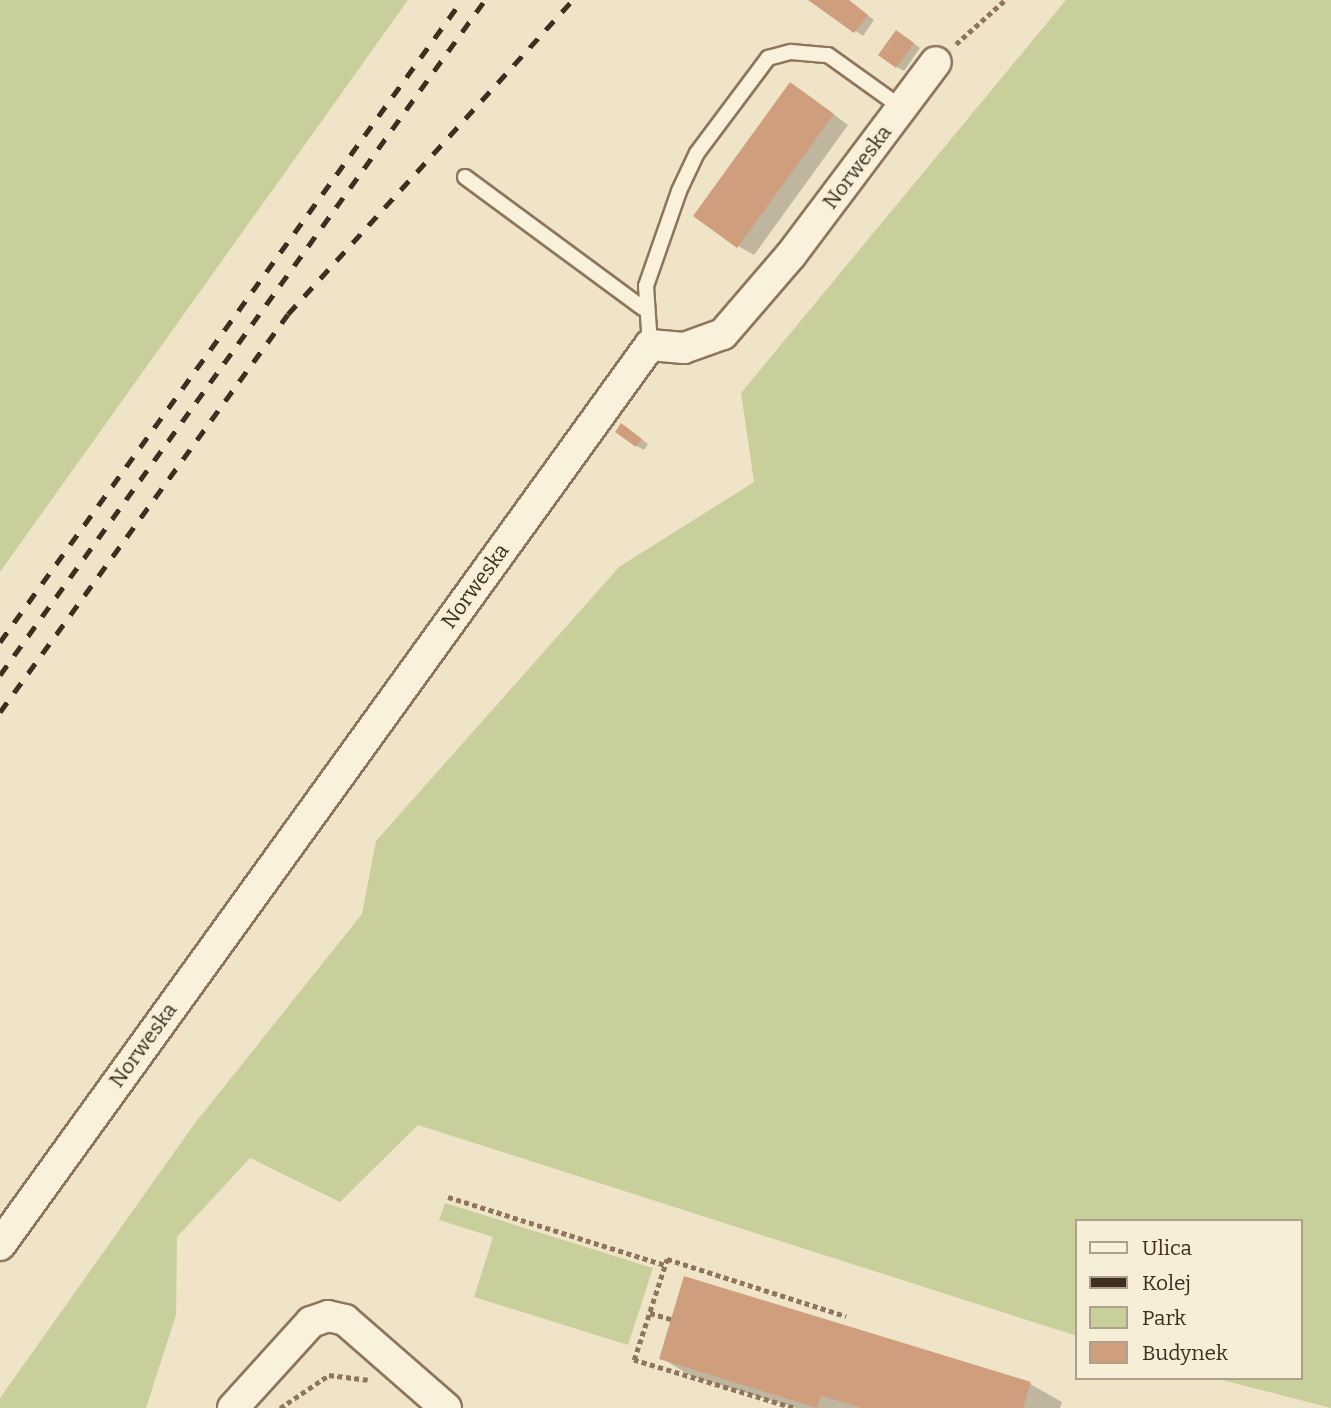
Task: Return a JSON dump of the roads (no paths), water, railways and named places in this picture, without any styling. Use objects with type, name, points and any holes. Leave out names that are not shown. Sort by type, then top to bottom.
[{"type":"street","name":"Norweska","points":[[0,1245],[650,345],[684,348],[723,334],[936,62]]},
{"type":"street","points":[[233,1408],[311,1322],[328,1316],[345,1320],[446,1408]]},
{"type":"lane","points":[[650,345],[643,308],[693,163],[768,58],[791,52],[828,55],[902,108]]},
{"type":"lane","points":[[465,177],[643,308]]},
{"type":"railway","points":[[0,642],[462,0]]},
{"type":"railway","points":[[0,675],[485,0]]},
{"type":"railway","points":[[0,712],[288,314],[573,0]]}]
